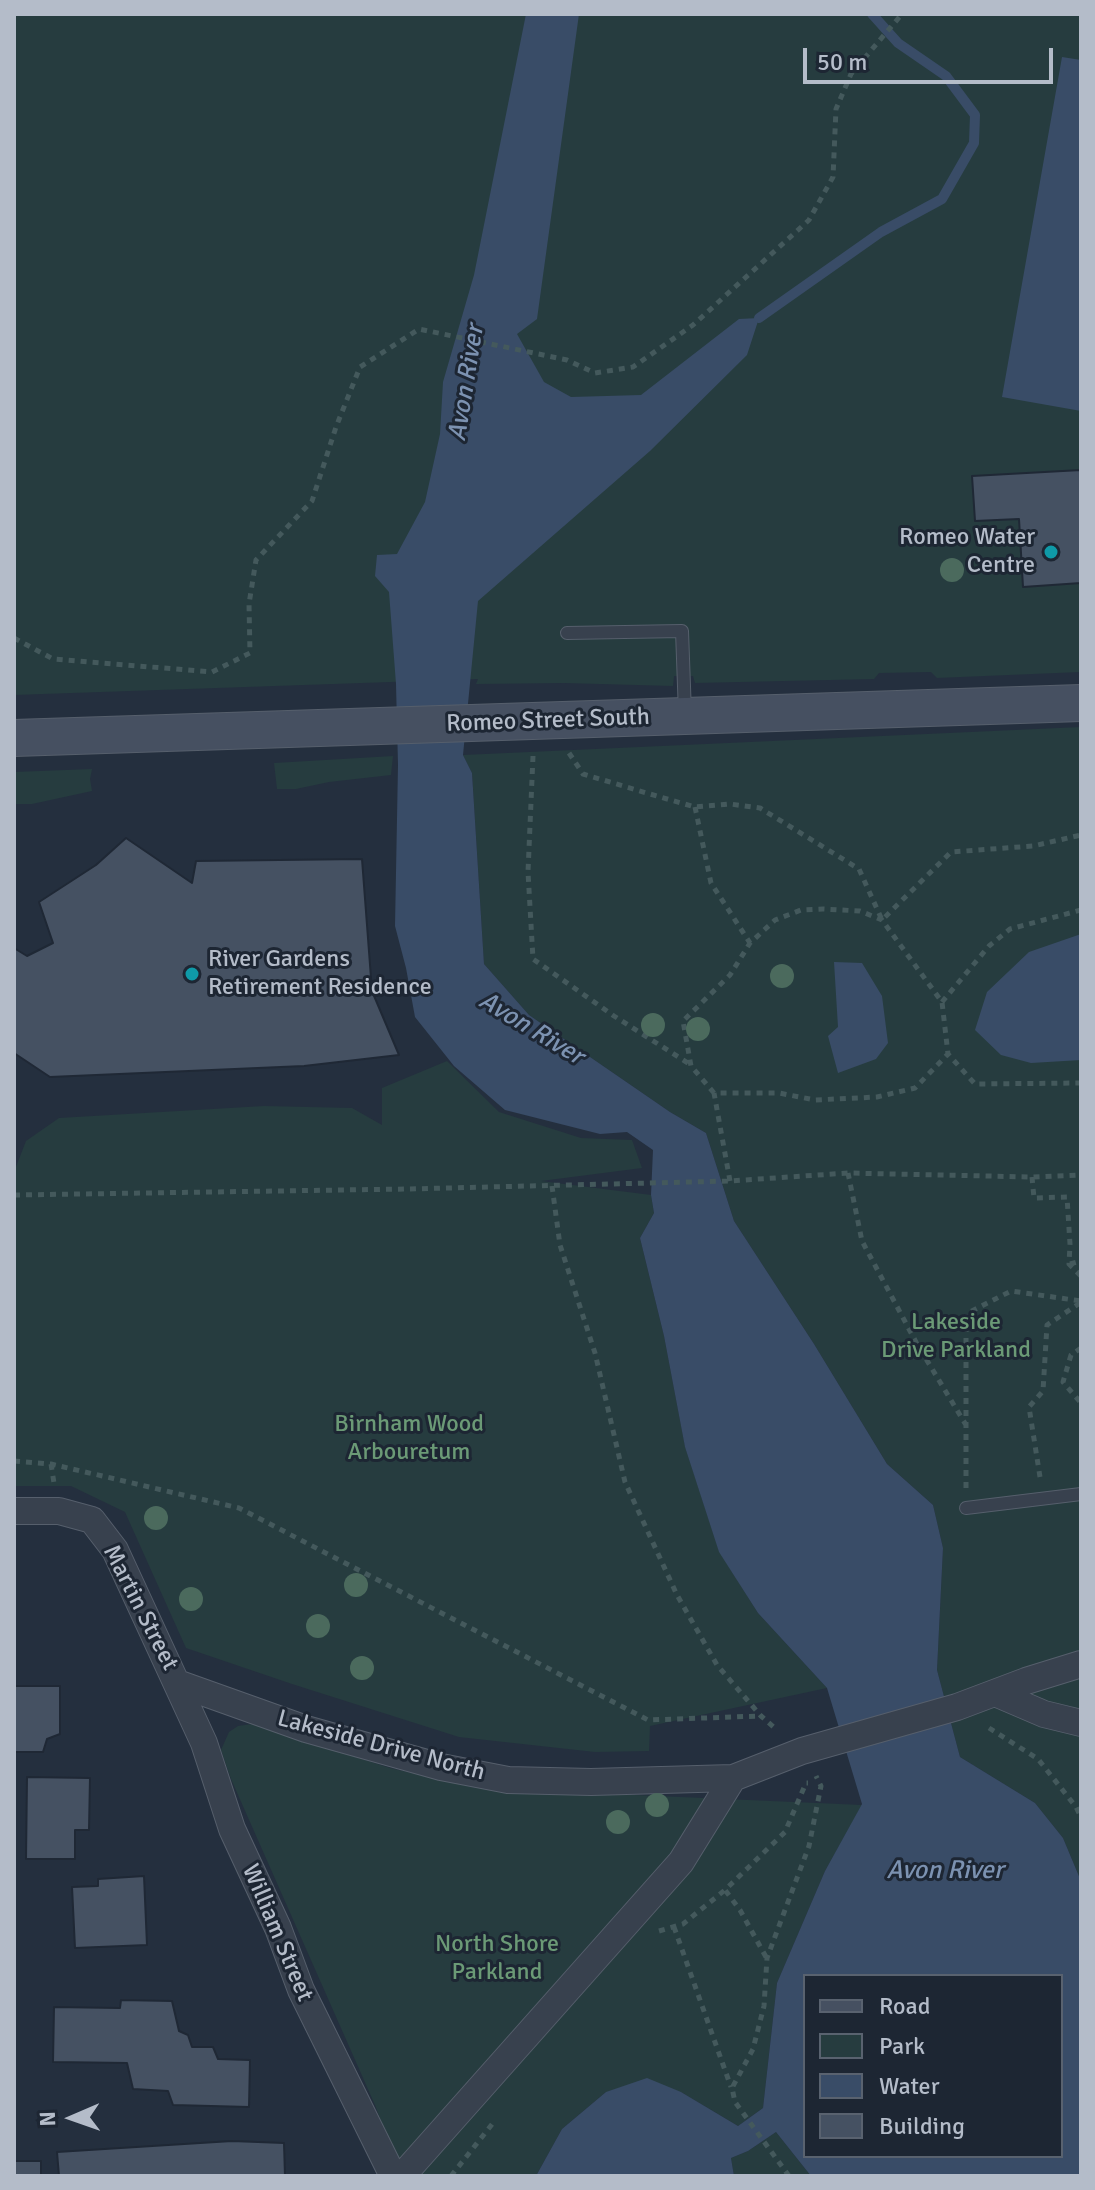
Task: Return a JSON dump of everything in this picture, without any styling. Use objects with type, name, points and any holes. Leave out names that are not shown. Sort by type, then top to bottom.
[{"type":"main road","name":"Romeo Street South","points":[[14,738],[1081,703]]},
{"type":"street","name":"Martin Street","points":[[14,1511],[59,1511],[92,1520],[115,1550],[177,1683]]},
{"type":"street","name":"Lakeside Drive North","points":[[177,1683],[306,1729],[441,1767],[508,1780],[591,1782],[733,1778],[802,1751],[957,1707],[1081,1664]]},
{"type":"street","name":"William Street","points":[[177,1683],[204,1743],[232,1829],[278,1928],[301,1990],[393,2176]]},
{"type":"street","points":[[995,1693],[1044,1714],[1081,1723]]},
{"type":"street","points":[[402,2176],[681,1862],[733,1778]]},
{"type":"lane","points":[[567,633],[682,631],[685,717]]},
{"type":"lane","points":[[966,1508],[1081,1494]]},
{"type":"path","points":[[14,638],[53,659],[212,672],[250,653],[249,604],[256,560],[312,501],[360,367],[419,329],[567,360],[595,373],[633,367],[693,325],[809,220],[833,177],[836,109],[851,74],[902,14]]},
{"type":"path","points":[[496,723],[533,752],[528,872],[533,959],[691,1066],[714,1093],[730,1181]]},
{"type":"path","points":[[559,751],[567,750],[583,774],[695,807],[730,804],[760,808],[814,840],[859,869],[882,920],[942,1002],[948,1054],[975,1084],[1081,1083]]},
{"type":"path","points":[[695,807],[711,883],[750,943]]},
{"type":"path","points":[[882,920],[951,852],[1033,846],[1081,835]]},
{"type":"path","points":[[691,1066],[683,1021],[730,975],[750,943],[775,920],[801,910],[860,911],[882,920]]},
{"type":"path","points":[[942,1002],[989,946],[1010,929],[1081,910]]},
{"type":"path","points":[[714,1093],[779,1093],[815,1100],[877,1097],[915,1088],[948,1054]]},
{"type":"path","points":[[848,1173],[862,1241],[917,1344],[966,1425]]},
{"type":"path","points":[[14,1195],[552,1186],[730,1181],[848,1173],[1032,1177],[1081,1175]]},
{"type":"path","points":[[1032,1177],[1034,1198],[1067,1197],[1069,1264],[1081,1276]]},
{"type":"path","points":[[14,1461],[51,1464],[239,1508],[648,1720],[761,1716],[717,1665],[677,1595],[625,1482],[595,1353],[560,1245],[552,1186]]},
{"type":"path","points":[[1069,1264],[1081,1261]]},
{"type":"path","points":[[966,1508],[966,1314],[1011,1291],[1081,1302]]},
{"type":"path","points":[[1044,1500],[1029,1407],[1043,1391],[1047,1325],[1081,1302]]},
{"type":"path","points":[[1081,1348],[1071,1355],[1063,1382],[1081,1403]]},
{"type":"path","points":[[957,1707],[1038,1759],[1081,1817]]},
{"type":"path","points":[[732,2088],[753,2049],[764,2006],[767,1958],[809,1846],[821,1786],[802,1751]]},
{"type":"path","points":[[767,1958],[725,1890],[785,1832],[806,1783],[818,1780]]},
{"type":"path","points":[[674,1927],[735,2102],[789,2176]]},
{"type":"green space","points":[[14,14],[1081,14],[1081,672],[937,678],[931,672],[879,673],[874,679],[695,683],[693,676],[674,676],[673,686],[476,684],[478,679],[14,695]]},
{"type":"green space","name":"Lakeside Drive Parkland","points":[[1081,727],[1081,1881],[1063,1838],[1035,1803],[960,1757],[937,1670],[943,1548],[933,1505],[887,1464],[734,1221],[706,1133],[670,1112],[529,1015],[484,964],[472,773],[463,755]]},
{"type":"green space","points":[[393,756],[391,775],[277,789],[274,763]]},
{"type":"green space","points":[[92,769],[92,791],[32,804],[14,804],[14,772]]},
{"type":"green space","name":"Birnham Wood Arbouretum","points":[[447,1061],[499,1112],[581,1138],[632,1140],[642,1168],[541,1181],[651,1195],[654,1213],[640,1238],[664,1336],[685,1446],[719,1551],[758,1613],[827,1688],[650,1726],[649,1751],[595,1752],[459,1737],[186,1648],[125,1512],[71,1486],[14,1486],[14,1172],[26,1141],[59,1118],[264,1106],[352,1108],[382,1125],[382,1088]]},
{"type":"green space","name":"North Shore Parkland","points":[[252,1724],[390,1768],[476,1788],[862,1805],[825,1871],[777,1983],[763,2108],[738,2126],[681,2092],[606,2092],[562,2129],[536,2176],[402,2176],[375,2105],[221,1750],[229,1732],[238,1726]]},
{"type":"green space","points":[[776,2132],[811,2176],[734,2176],[731,2158],[748,2151]]},
{"type":"water","name":"Avon River","points":[[526,14],[579,14],[537,319],[517,334],[544,382],[571,397],[641,395],[739,319],[759,318],[747,355],[650,451],[478,601],[463,755],[472,773],[484,964],[529,1015],[670,1112],[706,1133],[734,1221],[887,1464],[933,1505],[943,1548],[937,1670],[960,1757],[1035,1803],[1063,1838],[1081,1881],[1081,2176],[811,2176],[776,2132],[748,2151],[731,2158],[734,2176],[536,2176],[562,2129],[606,2092],[647,2078],[681,2092],[738,2126],[763,2108],[777,1983],[825,1871],[862,1804],[827,1688],[758,1613],[719,1552],[685,1447],[664,1336],[640,1238],[654,1213],[651,1195],[653,1150],[627,1132],[600,1134],[505,1110],[454,1066],[415,1017],[395,926],[398,765],[389,592],[375,576],[377,555],[397,554],[425,502],[440,434],[443,382],[474,275]]},
{"type":"water","points":[[1062,57],[1081,60],[1081,411],[1002,397]]},
{"type":"water","points":[[1081,934],[1081,1060],[1031,1063],[1001,1055],[975,1030],[987,992],[1029,952]]},
{"type":"water","points":[[834,962],[862,963],[882,996],[888,1043],[876,1059],[838,1073],[828,1036],[838,1027]]},
{"type":"building","name":"Romeo Water Centre","points":[[1081,470],[1081,583],[1023,587],[1019,519],[975,521],[972,476]]},
{"type":"building","name":"River Gardens Retirement Residence","points":[[126,838],[192,883],[196,861],[362,859],[372,991],[399,1055],[304,1066],[50,1077],[14,1053],[14,948],[27,956],[53,943],[39,902],[96,865]]},
{"type":"building","points":[[14,1686],[60,1686],[60,1734],[47,1739],[43,1752],[14,1752]]},
{"type":"building","points":[[27,1777],[90,1778],[89,1830],[75,1830],[75,1859],[26,1859]]},
{"type":"building","points":[[144,1876],[147,1945],[75,1948],[72,1887],[98,1886],[98,1879]]},
{"type":"building","points":[[121,2000],[172,2001],[179,2031],[188,2035],[192,2047],[213,2047],[218,2059],[250,2060],[249,2107],[173,2105],[168,2091],[133,2089],[127,2063],[53,2062],[54,2007],[120,2008]]},
{"type":"building","points":[[232,2141],[284,2143],[285,2176],[59,2176],[57,2152]]},
{"type":"building","points":[[14,2161],[41,2161],[41,2176],[14,2176]]},
{"type":"waterway","points":[[759,318],[881,232],[942,199],[974,143],[975,115],[946,76],[898,43],[872,14]]},
{"type":"place","name":"Romeo Water Centre","points":[[1051,552]]},
{"type":"place","name":"River Gardens Retirement Residence","points":[[192,974]]}]
